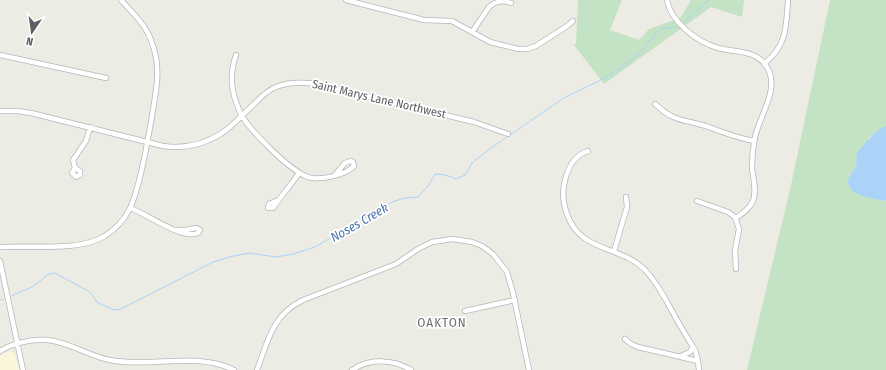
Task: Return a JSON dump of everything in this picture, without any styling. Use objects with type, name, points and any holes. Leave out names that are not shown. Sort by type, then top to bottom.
[{"type":"street","points":[[0,247],[74,246],[92,242],[109,233],[123,219],[130,208],[148,142],[157,87],[156,58],[150,37],[143,24],[121,0]]},
{"type":"street","points":[[346,0],[355,1],[424,20],[452,21],[490,42],[514,49],[526,49],[536,46],[573,21]]},
{"type":"street","points":[[667,0],[674,16],[687,30],[710,45],[752,55],[764,64],[770,74],[772,86],[758,124],[754,141],[752,167],[754,196],[748,208],[736,218]]},
{"type":"street","points":[[764,64],[775,54],[783,41],[786,29],[788,0]]},
{"type":"street","points":[[472,32],[489,7],[500,1],[511,3]]},
{"type":"street","points":[[0,55],[106,78]]},
{"type":"street","points":[[236,55],[232,68],[231,83],[241,115],[269,147],[299,173],[307,177],[315,178],[335,175]]},
{"type":"street","name":"Saint Marys Lane Northwest","points":[[0,111],[24,111],[163,146],[177,148],[194,145],[222,133],[261,97],[274,88],[288,83],[306,82],[321,84],[474,122],[492,131],[508,134]]},
{"type":"street","points":[[655,104],[664,113],[678,119],[705,126],[738,138],[754,141]]},
{"type":"street","points":[[75,168],[73,161],[74,158],[86,141],[90,127]]},
{"type":"street","points":[[588,151],[577,156],[567,173],[563,192],[566,210],[574,227],[583,237],[593,244],[634,260],[650,274],[693,347],[698,361],[699,370]]},
{"type":"street","points":[[276,202],[299,173]]},
{"type":"street","points":[[614,251],[627,207],[626,197]]},
{"type":"street","points":[[698,201],[728,212],[736,218],[739,229],[735,256],[736,269]]},
{"type":"street","points":[[130,208],[175,230]]},
{"type":"street","points":[[257,370],[272,328],[282,314],[294,305],[396,264],[426,245],[439,240],[453,238],[466,240],[482,246],[490,251],[507,272],[511,282],[529,370]]},
{"type":"street","points":[[0,261],[23,370]]},
{"type":"street","points":[[465,310],[515,300]]},
{"type":"street","points":[[626,339],[632,344],[638,346],[698,361]]},
{"type":"street","points":[[0,351],[7,347],[39,340],[54,341],[68,344],[110,360],[130,362],[199,361],[217,364],[234,370]]},
{"type":"street","points":[[679,356],[690,352],[693,347]]},
{"type":"street","points":[[352,370],[364,364],[381,361],[398,364],[411,370]]},
{"type":"shaded area","points":[[9,351],[15,354],[19,370],[0,370],[0,356]]},
{"type":"green space","points":[[578,0],[622,0],[610,30],[639,40],[649,29],[680,18],[691,0],[744,0],[742,17],[711,7],[604,84],[574,45],[576,43]]},
{"type":"green space","points":[[830,0],[886,0],[886,126],[869,137],[866,143],[858,151],[855,169],[849,176],[848,185],[861,195],[886,201],[886,370],[747,370],[791,185]]},
{"type":"water","points":[[886,126],[886,201],[869,198],[857,193],[849,186],[848,181],[855,167],[858,152],[872,135]]},
{"type":"waterway","name":"Noses Creek","points":[[685,21],[709,0]]},
{"type":"waterway","name":"Noses Creek","points":[[11,296],[32,287],[49,274],[55,273],[90,292],[98,303],[114,310],[121,309],[213,262],[249,253],[276,257],[293,254],[315,247],[392,202],[405,198],[418,197],[429,185],[435,174],[446,175],[456,179],[465,175],[472,163],[491,148],[564,98],[607,77],[639,54],[660,29],[676,27]]},
{"type":"district","name":"OAKTON","points":[[442,322]]}]
